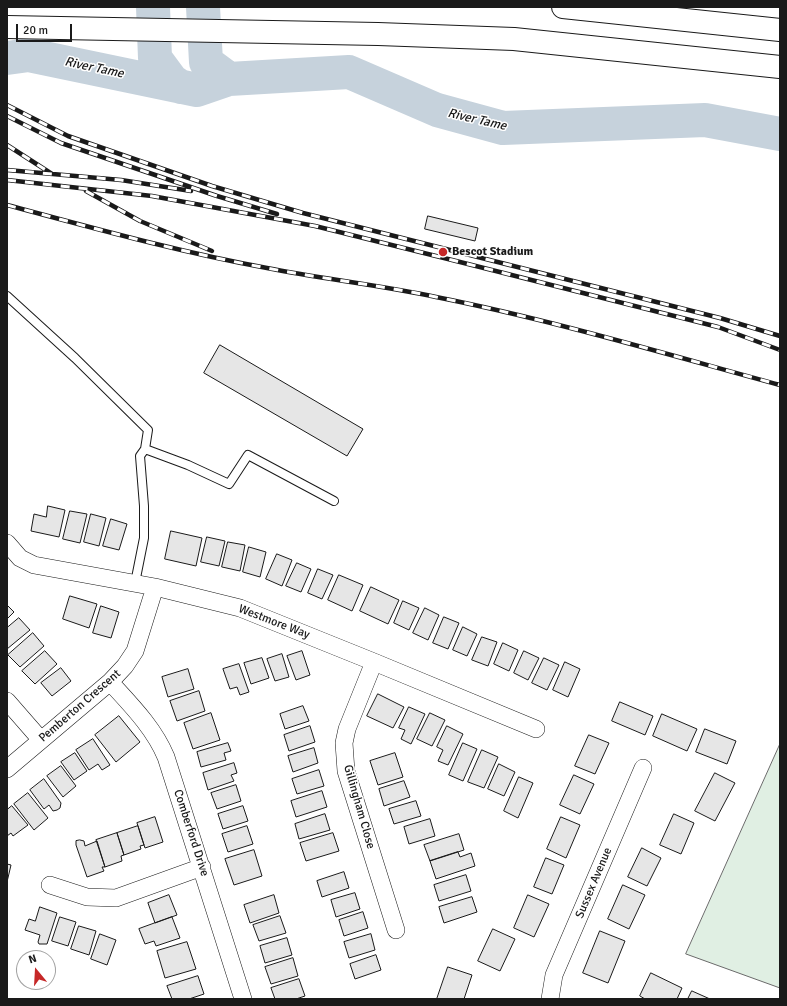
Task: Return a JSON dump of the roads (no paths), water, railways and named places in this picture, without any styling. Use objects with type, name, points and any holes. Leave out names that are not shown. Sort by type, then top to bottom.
[{"type":"highway","points":[[562,7],[780,30]]},
{"type":"highway","points":[[7,27],[378,34],[514,39],[780,67]]},
{"type":"street","name":"Westmore Way","points":[[7,543],[20,558],[34,565],[155,587],[240,608],[536,729]]},
{"type":"street","name":"Pemberton Crescent","points":[[7,769],[110,682],[125,666],[135,651],[155,587]]},
{"type":"street","name":"Gillingham Close","points":[[374,662],[347,729],[344,743],[346,771],[396,930]]},
{"type":"street","name":"Comberford Drive","points":[[110,682],[149,726],[160,743],[202,867],[243,999]]},
{"type":"street","points":[[7,701],[41,740]]},
{"type":"street","name":"Sussex Avenue","points":[[550,999],[554,975],[643,768]]},
{"type":"street","points":[[50,885],[87,897],[116,898],[202,867]]},
{"type":"lane","points":[[7,296],[74,358],[148,430],[145,449],[140,456],[144,506],[144,538],[135,583]]},
{"type":"lane","points":[[145,449],[188,465],[229,484],[248,455],[334,501]]},
{"type":"waterway","name":"River Tame","points":[[153,7],[155,58],[172,81],[181,87]]},
{"type":"waterway","name":"River Tame","points":[[203,7],[206,62],[229,79]]},
{"type":"waterway","name":"River Tame","points":[[7,58],[29,55],[197,90],[229,79],[349,72],[437,110],[503,128],[705,120],[780,134]]},
{"type":"railway","points":[[7,105],[68,136],[212,186],[303,213],[720,318],[780,336]]},
{"type":"railway","points":[[7,116],[61,143],[217,196],[277,214]]},
{"type":"railway","points":[[7,145],[52,174]]},
{"type":"railway","points":[[7,170],[121,180],[191,191]]},
{"type":"railway","points":[[7,180],[152,196],[315,226],[718,327],[780,350]]},
{"type":"railway","points":[[86,191],[140,221],[212,251]]},
{"type":"railway","points":[[7,205],[201,255],[288,272],[373,285],[523,316],[780,385]]},
{"type":"place","name":"Bescot Stadium","points":[[443,252]]}]
